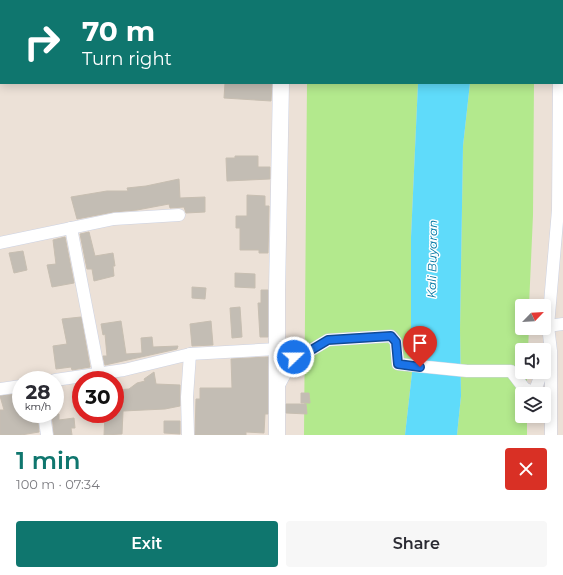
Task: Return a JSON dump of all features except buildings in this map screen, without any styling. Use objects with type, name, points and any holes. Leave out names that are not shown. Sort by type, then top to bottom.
[{"type":"street","points":[[278,435],[277,349],[280,84]]},
{"type":"street","points":[[550,299],[558,210],[559,84]]},
{"type":"street","points":[[0,244],[114,219],[179,214]]},
{"type":"street","points":[[71,228],[99,371]]},
{"type":"street","points":[[551,326],[563,324]]},
{"type":"street","points":[[278,387],[294,357],[303,355],[328,340],[391,336],[396,342],[398,364],[404,366],[467,370],[511,370],[523,387]]},
{"type":"street","points":[[112,371],[124,370],[190,354],[277,349]]},
{"type":"street","points":[[188,435],[187,397],[190,354]]},
{"type":"street","points":[[0,389],[12,387]]},
{"type":"street","points":[[45,423],[47,435]]},
{"type":"street","points":[[550,423],[551,435]]},
{"type":"green space","points":[[307,84],[418,84],[411,237],[411,331],[414,355],[405,435],[304,435]]},
{"type":"green space","points":[[470,84],[534,84],[533,215],[529,299],[515,299],[515,335],[529,335],[528,343],[515,343],[515,379],[527,379],[527,387],[515,387],[515,423],[527,423],[527,435],[457,435],[461,396],[460,330],[463,146]]},
{"type":"water","name":"Kali Buyaran","points":[[418,84],[470,84],[463,146],[460,330],[461,396],[457,435],[405,435],[414,355],[411,331],[411,237]]},
{"type":"route","points":[[294,357],[308,353],[328,340],[391,336],[395,338],[398,364],[420,367]]}]
